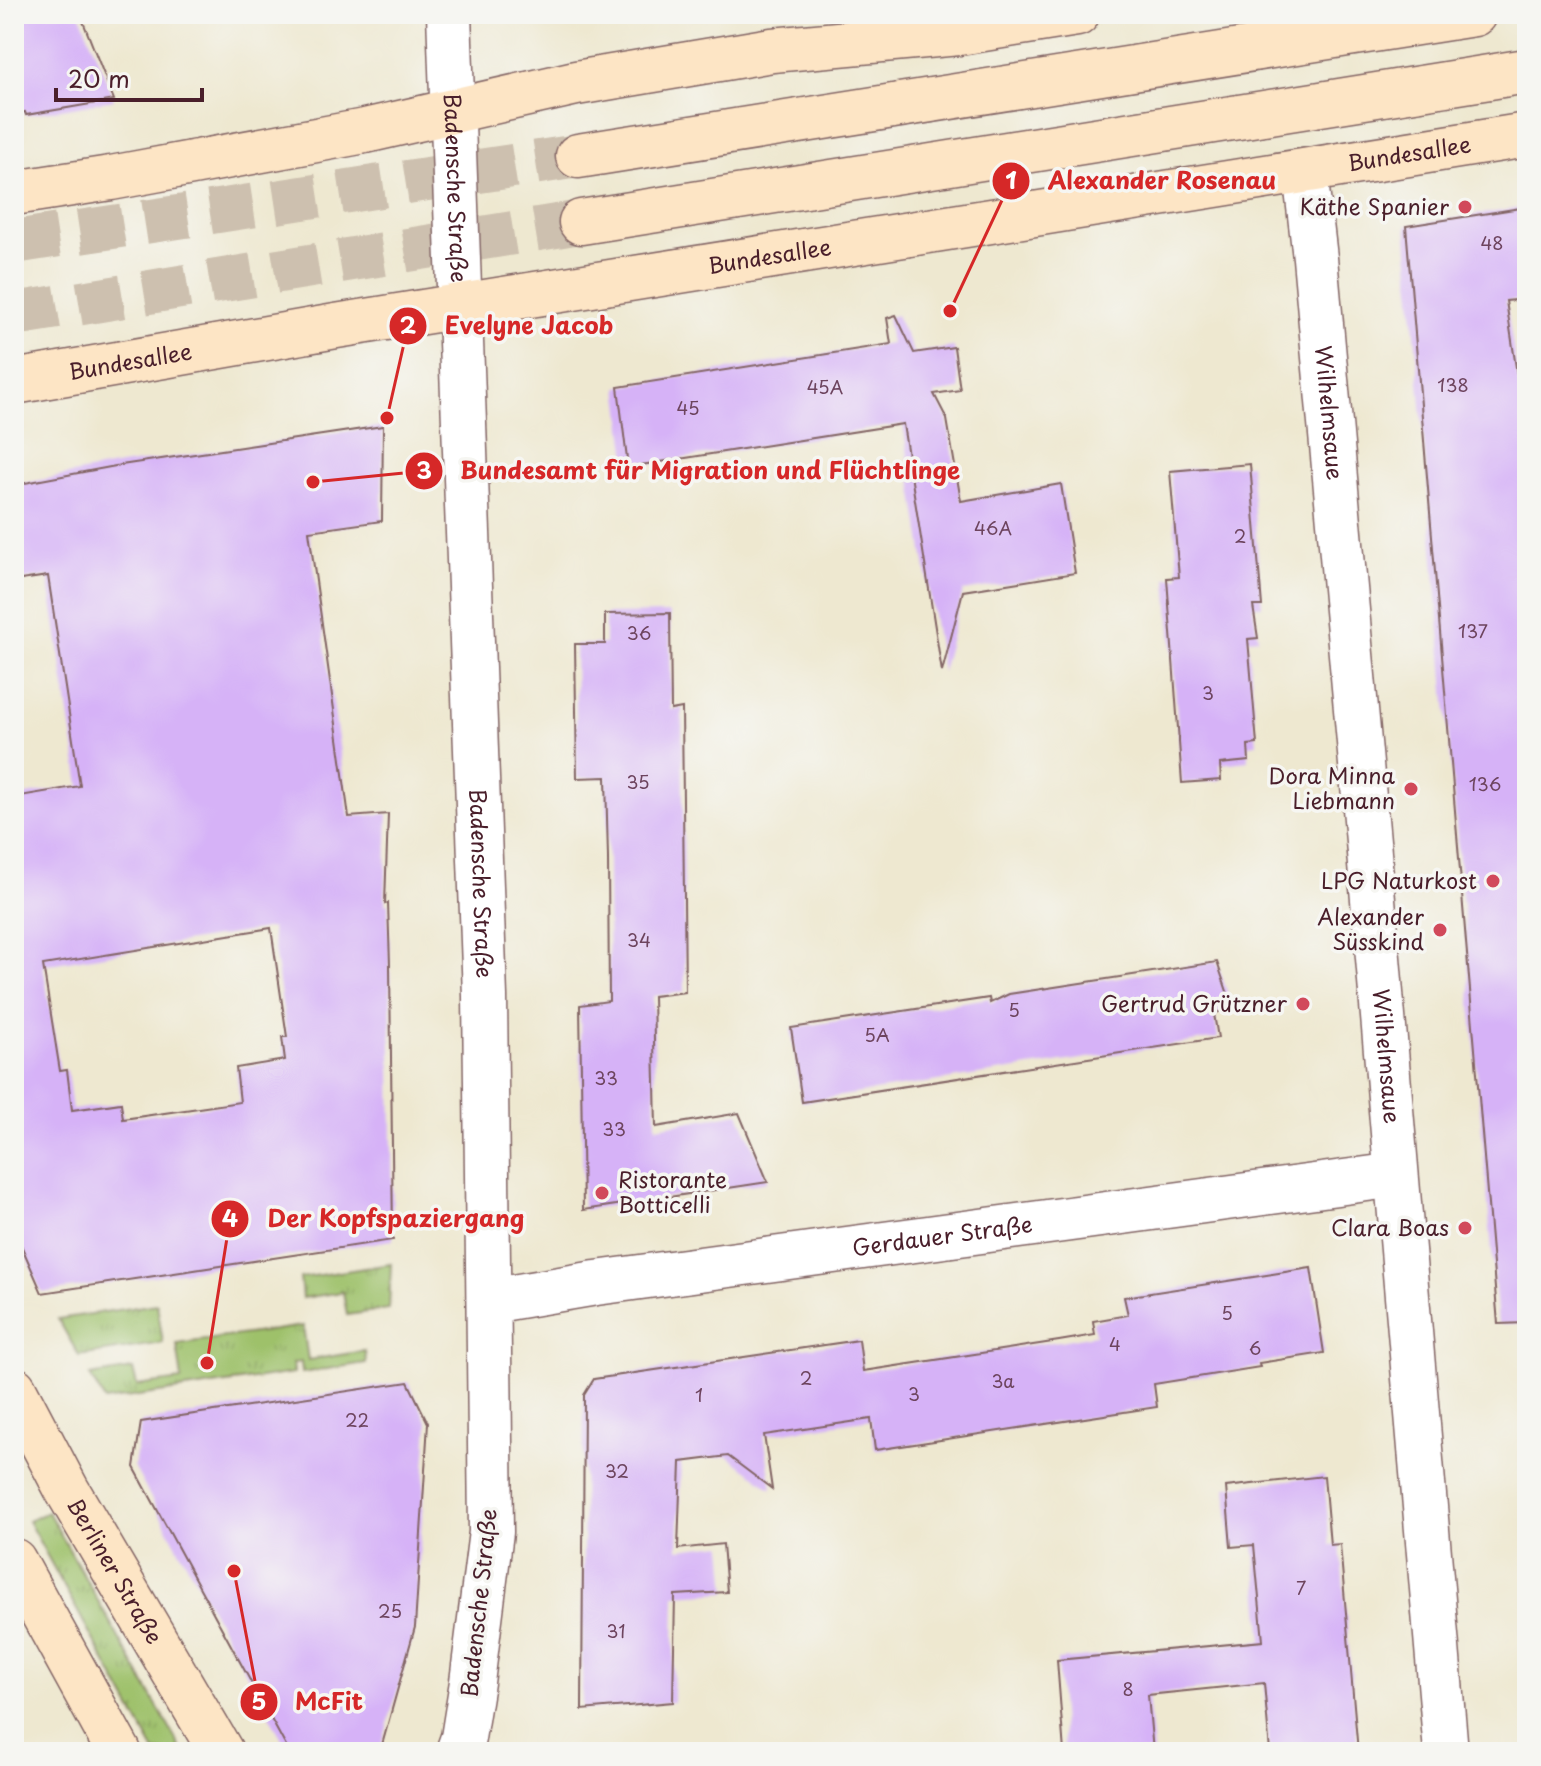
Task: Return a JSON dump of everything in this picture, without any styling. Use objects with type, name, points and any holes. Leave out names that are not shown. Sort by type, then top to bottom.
[{"type":"main road","points":[[14,193],[365,131],[576,83],[772,50],[959,33],[1077,14]]},
{"type":"main road","points":[[578,156],[1474,14]]},
{"type":"main road","points":[[581,222],[1527,71]]},
{"type":"main road","name":"Bundesallee","points":[[14,382],[461,306],[1527,135]]},
{"type":"main road","name":"Berliner Straße","points":[[14,1389],[67,1490],[221,1752]]},
{"type":"main road","points":[[14,1561],[119,1752]]},
{"type":"street","name":"Badensche Straße","points":[[449,14],[485,965],[491,1532],[472,1682],[458,1752]]},
{"type":"street","name":"Wilhelmsaue","points":[[1305,172],[1364,794],[1446,1752]]},
{"type":"street","name":"Gerdauer Straße","points":[[489,1301],[612,1281],[1396,1175]]},
{"type":"green space","points":[[391,1264],[389,1309],[347,1315],[343,1292],[302,1298],[300,1278]]},
{"type":"green space","points":[[157,1304],[163,1343],[79,1356],[58,1319]]},
{"type":"green space","points":[[303,1326],[308,1360],[365,1351],[366,1363],[302,1373],[301,1362],[293,1363],[294,1373],[105,1401],[90,1376],[133,1369],[137,1386],[182,1380],[177,1344]]},
{"type":"green space","points":[[48,1512],[183,1752],[155,1752],[28,1521]]},
{"type":"building","points":[[14,14],[80,14],[114,100],[26,115],[25,112],[14,114]]},
{"type":"building","points":[[1527,207],[1527,299],[1506,301],[1527,441],[1527,1323],[1498,1324],[1406,226]]},
{"type":"building","points":[[896,315],[914,353],[954,347],[960,390],[934,394],[947,419],[961,501],[1061,484],[1075,573],[963,591],[942,672],[903,424],[628,467],[618,387],[891,344],[887,318]]},
{"type":"building","points":[[383,426],[382,521],[309,531],[349,817],[388,814],[385,904],[388,903],[390,965],[393,1240],[42,1293],[14,1229],[14,797],[80,786],[48,576],[14,581],[14,485],[121,465]],"holes":[[[271,928],[287,1037],[282,1037],[285,1060],[236,1068],[240,1102],[123,1119],[121,1103],[72,1110],[67,1070],[60,1071],[43,965]]]},
{"type":"building","points":[[1250,464],[1262,606],[1253,606],[1258,638],[1248,639],[1257,744],[1248,745],[1249,761],[1220,764],[1221,780],[1182,783],[1167,578],[1179,577],[1170,471]]},
{"type":"building","points":[[670,613],[671,710],[682,708],[685,992],[653,996],[656,1127],[739,1113],[768,1182],[583,1210],[580,1005],[609,1001],[608,858],[606,777],[577,778],[575,644],[605,644],[605,614]]},
{"type":"building","points":[[1217,962],[1232,1006],[1214,1014],[1218,1038],[802,1102],[791,1028],[989,998],[990,1003],[1009,994]]},
{"type":"building","points":[[1311,1268],[1324,1353],[1154,1384],[1157,1407],[875,1450],[871,1419],[764,1435],[772,1489],[728,1456],[681,1462],[678,1549],[723,1544],[727,1592],[675,1595],[673,1702],[582,1710],[584,1395],[594,1379],[859,1340],[863,1371],[1059,1341],[1095,1335],[1093,1321],[1128,1315],[1124,1297]]},
{"type":"building","points":[[408,1382],[428,1423],[415,1627],[380,1752],[289,1752],[134,1467],[141,1422]]},
{"type":"building","points":[[1324,1476],[1330,1545],[1340,1544],[1358,1752],[1270,1752],[1264,1683],[1148,1695],[1153,1752],[1064,1752],[1057,1660],[1263,1641],[1254,1545],[1231,1547],[1226,1487]]},
{"type":"tunnel","points":[[14,242],[578,156]]},
{"type":"tunnel","points":[[14,314],[581,222]]},
{"type":"place","name":"Käthe Spanier","points":[[1465,207]]},
{"type":"place","name":"Alexander Rosenau","points":[[950,311]]},
{"type":"place","name":"Evelyne Jacob","points":[[387,418]]},
{"type":"place","name":"Bundesamt für Migration und Flüchtlinge","points":[[313,482]]},
{"type":"place","name":"Dora Minna Liebmann","points":[[1411,789]]},
{"type":"place","name":"LPG Naturkost","points":[[1493,881]]},
{"type":"place","name":"Alexander Süsskind","points":[[1440,930]]},
{"type":"place","name":"Gertrud Grützner","points":[[1303,1004]]},
{"type":"place","name":"Ristorante Botticelli","points":[[602,1193]]},
{"type":"place","name":"Clara Boas","points":[[1465,1228]]},
{"type":"place","name":"Der Kopfspaziergang","points":[[207,1363]]},
{"type":"place","name":"McFit","points":[[234,1571]]}]
